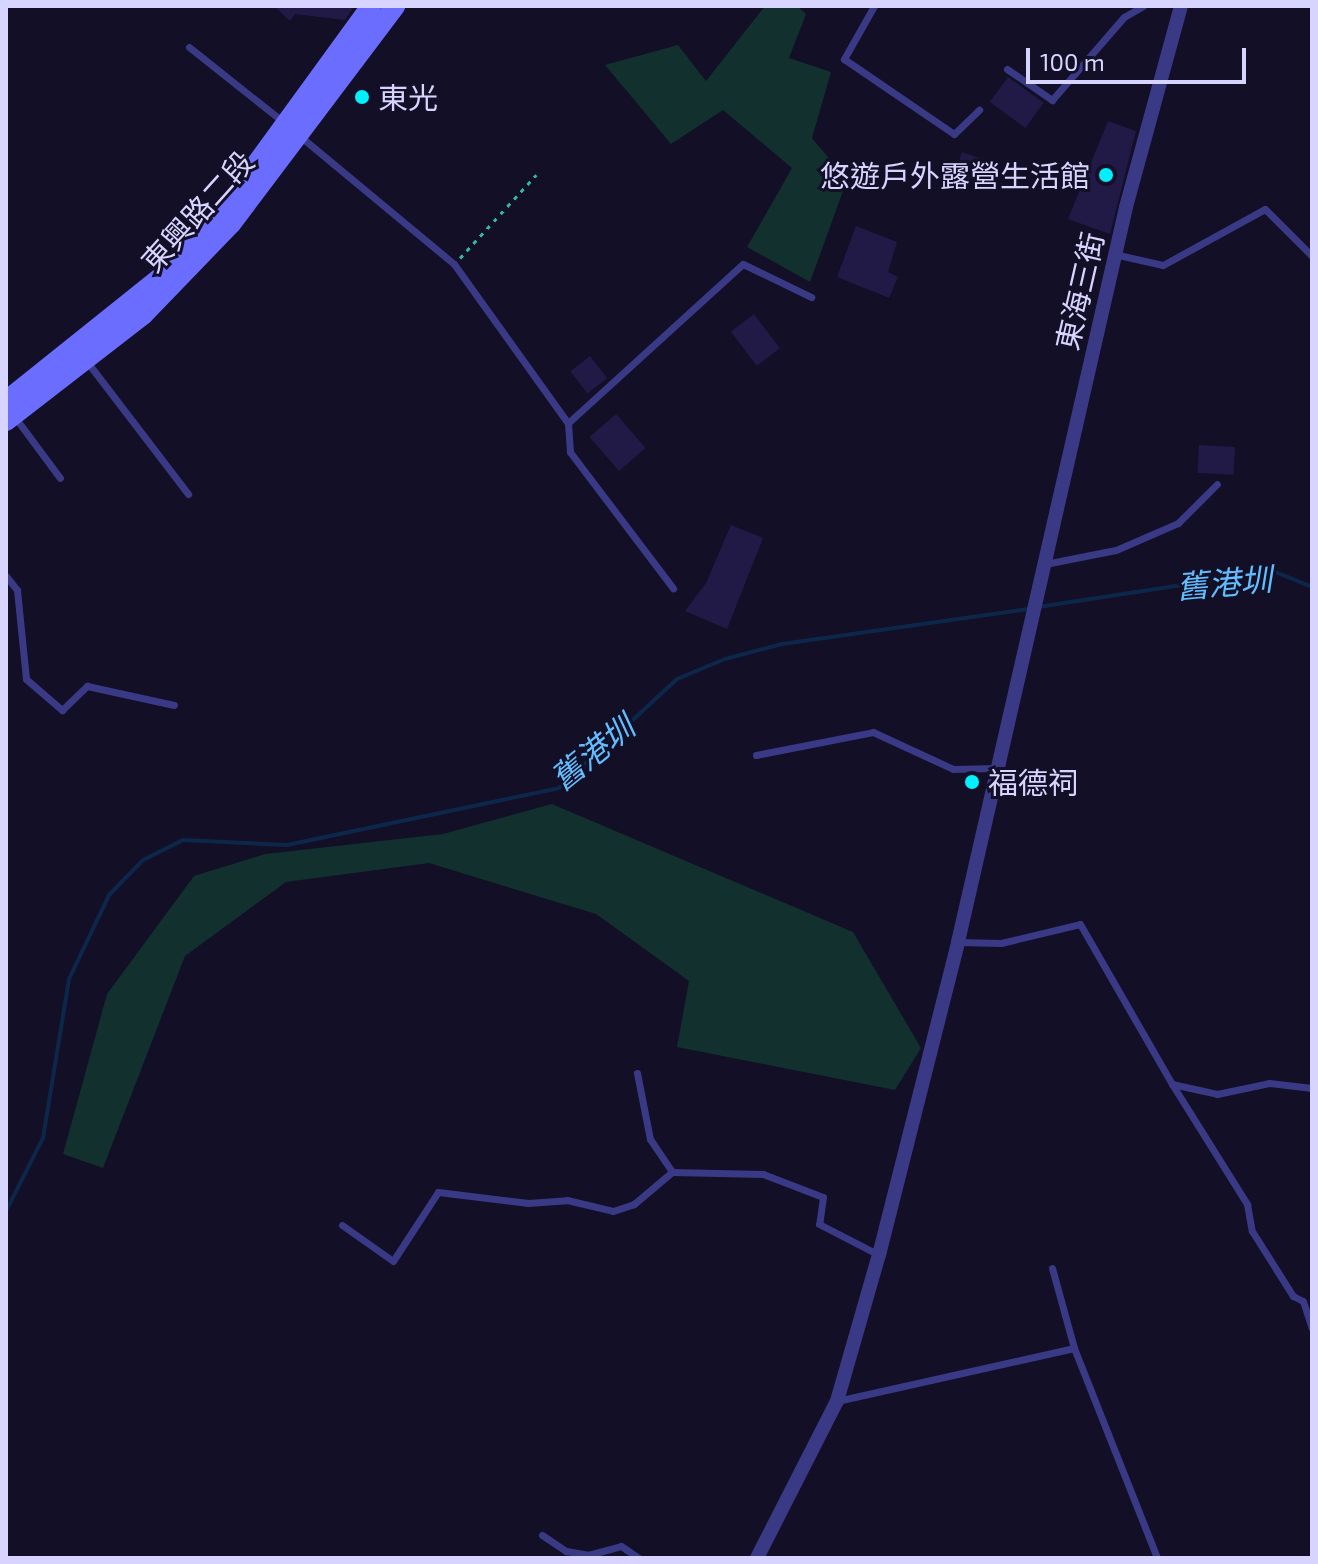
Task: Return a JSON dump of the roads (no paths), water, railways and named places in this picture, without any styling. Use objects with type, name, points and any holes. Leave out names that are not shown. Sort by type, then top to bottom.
[{"type":"main road","name":"東興路二段","points":[[292,130],[371,6]]},
{"type":"main road","name":"東興路二段","points":[[8,411],[81,354],[173,267],[395,6]]},
{"type":"street","name":"東海三街","points":[[997,768],[1114,254],[1181,6]]},
{"type":"street","points":[[757,1558],[837,1401],[879,1255],[958,942],[997,768]]},
{"type":"lane","points":[[874,6],[844,59],[954,134],[979,110]]},
{"type":"lane","points":[[1007,69],[1052,100],[1124,17],[1143,6]]},
{"type":"lane","points":[[189,47],[454,264],[568,423],[570,452],[673,588]]},
{"type":"lane","points":[[1114,254],[1163,265],[1265,209],[1312,256]]},
{"type":"lane","points":[[568,423],[743,264],[811,297]]},
{"type":"lane","points":[[81,354],[188,494]]},
{"type":"lane","points":[[8,411],[60,478]]},
{"type":"lane","points":[[1043,565],[1116,550],[1178,523],[1217,484]]},
{"type":"lane","points":[[6,576],[17,590],[26,679],[62,710],[87,686],[174,705]]},
{"type":"lane","points":[[756,755],[873,732],[953,769],[997,768]]},
{"type":"lane","points":[[958,942],[1001,943],[1080,924],[1172,1084],[1247,1204],[1252,1231],[1293,1296],[1303,1301],[1312,1328]]},
{"type":"lane","points":[[637,1073],[650,1139],[672,1172]]},
{"type":"lane","points":[[1172,1084],[1217,1094],[1269,1083],[1312,1088]]},
{"type":"lane","points":[[342,1225],[393,1261],[438,1192],[528,1203],[567,1200],[613,1211],[634,1204],[672,1172],[763,1174],[823,1197],[819,1224],[879,1255]]},
{"type":"lane","points":[[1052,1268],[1074,1348],[1157,1558]]},
{"type":"lane","points":[[837,1401],[1074,1348]]},
{"type":"lane","points":[[542,1535],[566,1551],[588,1555],[621,1546],[639,1558]]},
{"type":"waterway","name":"舊港圳","points":[[1038,607],[1273,571],[1312,587]]},
{"type":"waterway","name":"舊港圳","points":[[6,1211],[43,1138],[69,979],[109,895],[143,860],[183,840],[287,845],[559,788],[677,679],[725,659],[782,644],[1029,609]]},
{"type":"place","name":"東光","points":[[362,97]]},
{"type":"place","name":"悠遊戶外露營生活館","points":[[1106,175]]},
{"type":"place","name":"福德祠","points":[[972,782]]}]
